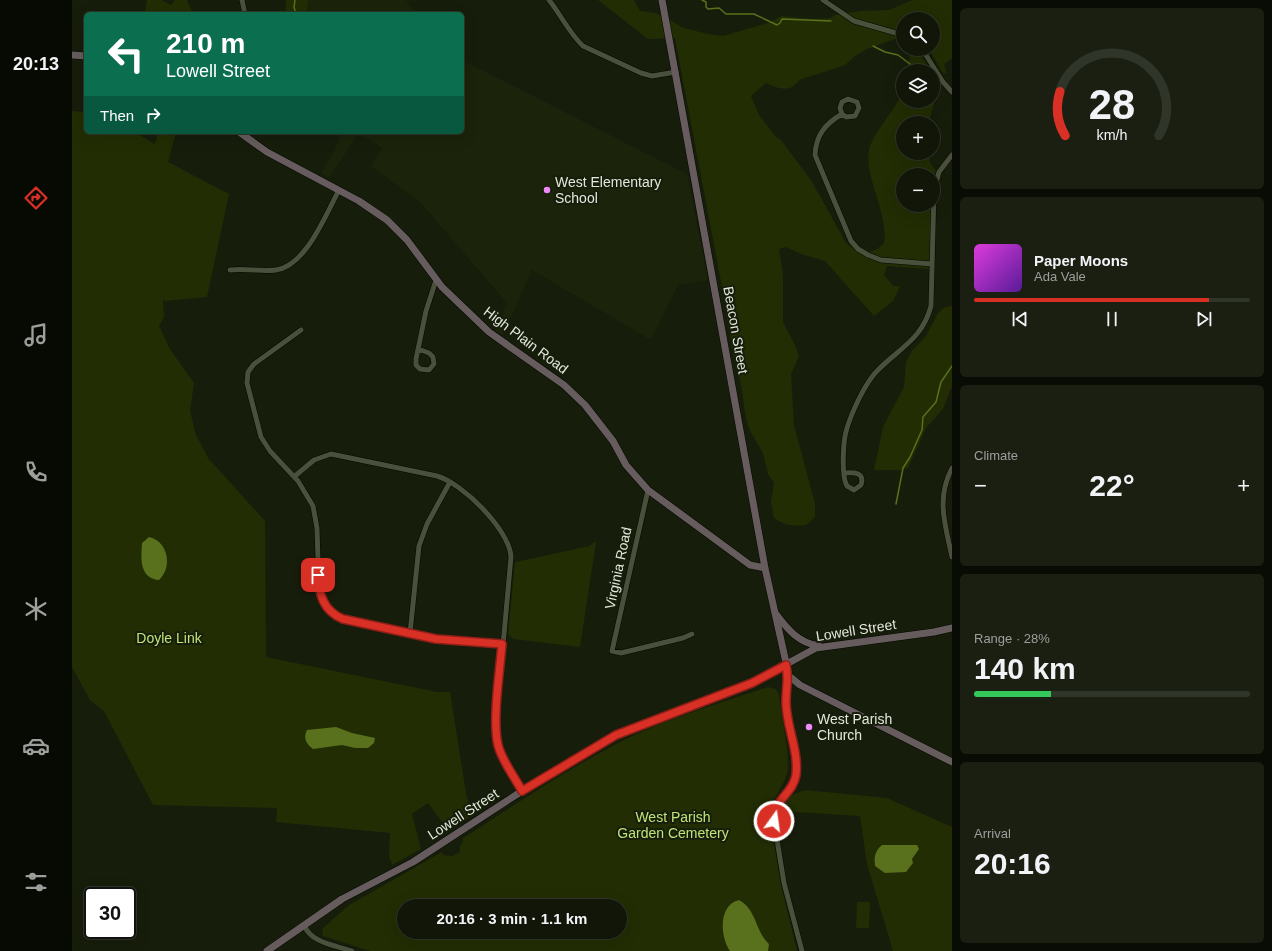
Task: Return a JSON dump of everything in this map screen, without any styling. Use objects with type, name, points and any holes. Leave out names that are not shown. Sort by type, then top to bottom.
[{"type":"main road","name":"Beacon Street","points":[[662,0],[765,568],[789,676]]},
{"type":"main road","points":[[72,55],[84,56]]},
{"type":"main road","name":"High Plain Road","points":[[242,134],[267,152],[339,190],[382,216],[400,232],[436,280],[489,332],[564,385],[585,405],[613,441],[626,465],[648,490],[750,565],[765,568]]},
{"type":"main road","points":[[774,612],[791,633],[802,641],[811,645],[825,646]]},
{"type":"main road","name":"Lowell Street","points":[[267,951],[342,898],[413,862],[522,791],[619,733],[752,683],[802,655],[825,646],[934,632],[952,628]]},
{"type":"main road","points":[[789,676],[800,685],[952,762]]},
{"type":"street","points":[[242,0],[245,12]]},
{"type":"street","points":[[549,0],[559,12],[576,40],[583,46],[641,73],[652,76],[676,72]]},
{"type":"street","points":[[823,0],[854,21],[896,33]]},
{"type":"street","points":[[926,56],[943,82],[952,92]]},
{"type":"street","points":[[842,114],[832,120],[820,133],[816,143],[815,155],[851,241],[866,254],[881,260],[932,264]]},
{"type":"street","points":[[844,473],[844,444],[847,428],[866,386],[876,371],[917,336],[928,318],[931,306],[934,191],[939,172],[952,155]]},
{"type":"street","points":[[230,270],[274,270],[292,265],[306,250],[339,190]]},
{"type":"street","points":[[418,349],[429,353],[433,357],[434,364],[429,370],[423,371],[417,367],[415,361],[426,311],[436,280]]},
{"type":"street","points":[[300,330],[254,364],[248,372],[246,379],[261,438],[270,451],[295,476],[309,498],[315,513],[319,586],[322,601],[332,612],[343,619],[450,641],[502,644]]},
{"type":"street","points":[[295,476],[314,460],[331,454],[437,476],[450,482],[469,496],[501,529],[508,542],[511,557],[502,644],[496,723],[497,737],[502,756],[522,791]]},
{"type":"street","points":[[952,468],[944,488],[942,510],[952,556]]},
{"type":"street","points":[[410,633],[419,546],[428,524],[450,482]]},
{"type":"street","name":"Virginia Road","points":[[648,490],[612,651],[621,653],[683,638],[692,634]]},
{"type":"street","points":[[789,676],[786,702],[795,756],[796,776],[793,784],[774,811],[774,821],[784,883],[802,951]]},
{"type":"street","points":[[304,925],[307,933],[313,938],[352,951]]},
{"type":"shaded area","points":[[308,0],[406,0],[415,12],[307,12]]},
{"type":"shaded area","name":"West Elementary School","points":[[464,61],[687,174],[708,280],[678,285],[651,340],[532,270],[503,336],[496,330],[507,303],[420,202],[371,166],[382,148],[361,134],[464,134]]},
{"type":"shaded area","name":"West Elementary School","points":[[340,134],[358,134],[329,178],[321,173],[335,150]]},
{"type":"shaded area","points":[[149,537],[155,539],[161,544],[166,555],[166,568],[159,580],[148,575],[143,566],[141,555],[142,543]]},
{"type":"shaded area","points":[[336,727],[352,733],[375,738],[374,743],[368,748],[355,748],[342,745],[313,749],[307,743],[305,736],[307,730]]},
{"type":"shaded area","points":[[882,845],[917,845],[919,849],[912,859],[913,863],[906,872],[885,873],[875,866],[876,854]]},
{"type":"shaded area","points":[[739,900],[745,904],[753,915],[764,939],[769,944],[768,951],[730,951],[724,938],[724,915],[727,908],[732,903]]},
{"type":"green space","points":[[147,0],[161,0],[171,5],[175,0],[187,0],[192,12],[145,12]]},
{"type":"green space","points":[[286,0],[308,0],[307,12],[286,12]]},
{"type":"green space","points":[[598,0],[634,0],[640,11],[656,13],[684,28],[723,36],[771,22],[781,16],[813,19],[831,18],[835,15],[860,11],[889,10],[913,0],[952,0],[952,58],[944,64],[947,74],[942,72],[940,64],[937,64],[933,56],[940,56],[940,12],[896,12],[896,39],[867,49],[855,56],[845,65],[799,80],[792,87],[784,89],[766,83],[751,96],[759,115],[776,137],[781,140],[811,180],[846,243],[862,255],[877,249],[884,243],[883,218],[869,168],[868,156],[872,141],[896,103],[896,108],[933,108],[931,116],[896,116],[896,160],[930,160],[934,168],[896,168],[896,212],[931,212],[930,254],[928,269],[887,266],[884,275],[893,286],[900,286],[893,301],[874,316],[825,261],[801,254],[786,247],[779,249],[783,274],[783,322],[799,356],[791,374],[794,425],[815,504],[815,517],[806,525],[789,525],[774,518],[771,502],[774,483],[768,474],[763,453],[750,431],[746,419],[741,385],[733,353],[727,318],[726,301],[722,287],[675,38],[648,39]]},
{"type":"green space","points":[[910,56],[921,56],[926,64],[908,64]]},
{"type":"green space","name":"Doyle Link","points":[[72,111],[84,112],[84,134],[138,134],[155,144],[158,134],[175,134],[168,162],[229,194],[207,297],[165,301],[163,299],[164,317],[159,326],[170,349],[194,383],[190,411],[196,435],[208,458],[265,521],[266,657],[437,692],[450,692],[466,793],[472,815],[449,831],[428,803],[412,814],[421,849],[392,865],[389,856],[390,833],[276,822],[277,808],[153,805],[104,711],[90,700],[72,667]]},
{"type":"green space","points":[[952,306],[952,389],[951,388],[943,409],[926,428],[908,468],[901,470],[874,470],[883,427],[904,387],[906,362],[912,351],[926,336],[938,313],[945,307]]},
{"type":"green space","points":[[596,542],[580,647],[513,639],[508,634],[515,562],[590,546]]},
{"type":"green space","name":"West Parish Garden Cemetery","points":[[768,687],[776,689],[779,695],[787,747],[788,767],[785,779],[770,808],[769,813],[781,885],[797,951],[370,951],[323,936],[322,929],[349,905],[442,852],[443,855],[452,856],[460,852],[460,846],[463,842],[462,839],[571,769],[628,738],[687,714]]},
{"type":"green space","points":[[805,790],[887,798],[952,827],[952,951],[893,951],[867,864],[860,816],[779,811],[789,796]]},
{"type":"green space","points":[[857,902],[870,902],[869,928],[856,928]]},
{"type":"waterway","points":[[295,0],[294,7],[295,12]]},
{"type":"waterway","points":[[702,0],[706,2],[706,7],[708,9],[719,8],[726,14],[754,14],[777,25],[782,19],[831,21]]},
{"type":"waterway","points":[[873,46],[885,52],[898,55],[910,64]]},
{"type":"waterway","points":[[896,504],[903,468],[910,457],[922,430],[923,417],[936,402],[941,382],[952,366]]},
{"type":"place","name":"West Elementary School","points":[[547,190]]},
{"type":"place","name":"West Parish Church","points":[[809,727]]},
{"type":"route","points":[[318,575],[319,591],[322,601],[332,612],[343,619],[436,639],[502,644],[496,723],[498,745],[502,756],[522,791],[595,746],[624,731],[752,683],[786,665],[789,676],[786,702],[795,756],[796,776],[793,784],[774,811],[774,821]]}]
